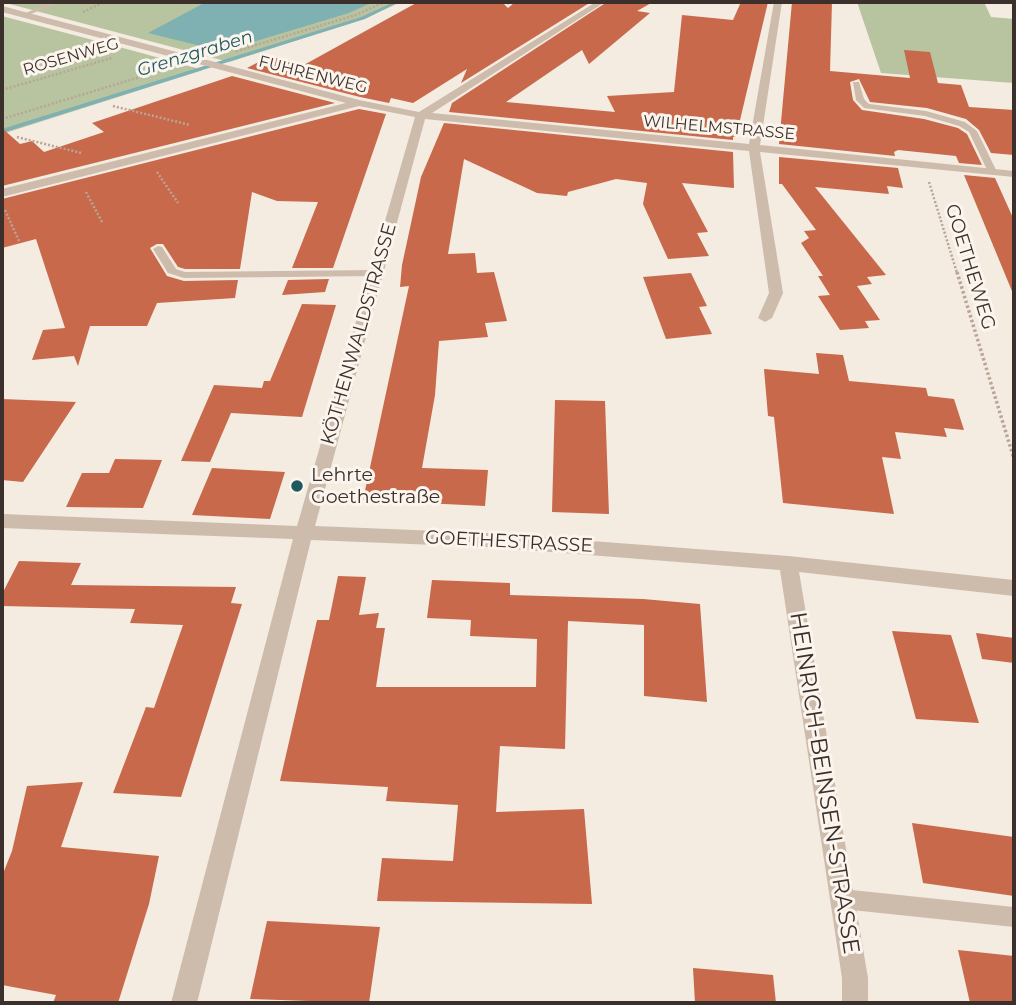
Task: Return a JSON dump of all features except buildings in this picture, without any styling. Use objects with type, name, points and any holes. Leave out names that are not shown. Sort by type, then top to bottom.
[{"type":"street","points":[[421,116],[601,2]]},
{"type":"street","points":[[765,317],[776,293],[754,148],[778,2]]},
{"type":"street","name":"FUHRENWEG","points":[[2,9],[358,103],[421,116]]},
{"type":"street","points":[[2,193],[358,103]]},
{"type":"street","name":"WILHELMSTRASSE","points":[[421,116],[1014,174]]},
{"type":"street","name":"KÖTHENWALDSTRASSE","points":[[184,1003],[304,532],[421,116]]},
{"type":"street","name":"GOETHESTRASSE","points":[[2,522],[487,540],[788,563],[1014,587]]},
{"type":"street","name":"HEINRICH-BEINSEN-STRASSE","points":[[788,563],[855,978],[855,1003]]},
{"type":"lane","points":[[24,15],[57,2]]},
{"type":"lane","points":[[856,84],[860,100],[867,106],[926,114],[962,124],[973,131],[992,172]]},
{"type":"lane","points":[[158,250],[172,271],[184,275],[376,272]]},
{"type":"lane","points":[[842,899],[1014,917]]},
{"type":"path","points":[[2,119],[203,62],[356,15],[384,2]]},
{"type":"path","name":"ROSENWEG","points":[[2,90],[148,47]]},
{"type":"path","points":[[113,106],[231,135]]},
{"type":"path","points":[[17,137],[121,163]]},
{"type":"path","points":[[145,157],[178,202]]},
{"type":"path","name":"GOETHEWEG","points":[[924,164],[1014,459]]},
{"type":"path","points":[[76,174],[102,222]]},
{"type":"path","points":[[2,202],[19,241]]},
{"type":"green space","points":[[2,2],[401,2],[366,18],[229,62]]},
{"type":"green space","points":[[857,2],[984,2],[991,17],[1014,19],[1014,83],[881,73]]},
{"type":"green space","points":[[2,16],[138,52],[203,70],[2,134]]},
{"type":"water","points":[[206,2],[373,2],[349,13],[233,48],[224,46],[213,49],[148,33]]},
{"type":"waterway","name":"Grenzgraben","points":[[2,131],[363,18],[397,2]]},
{"type":"place","name":"Lehrte Goethestraße","points":[[297,486]]}]
